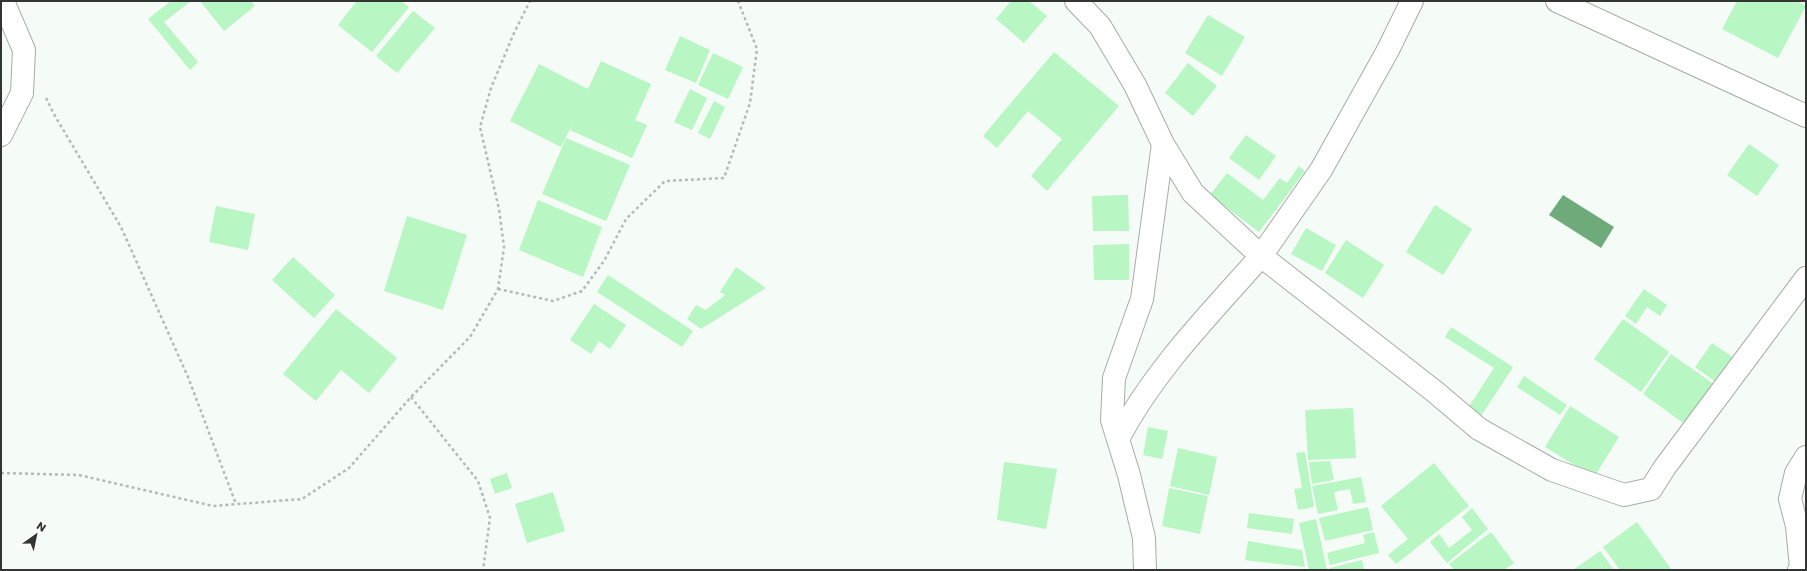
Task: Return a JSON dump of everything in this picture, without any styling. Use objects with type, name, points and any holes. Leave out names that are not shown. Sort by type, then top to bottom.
[{"type":"street","points":[[1,135],[22,92],[24,50],[3,1]]},
{"type":"street","points":[[1076,1],[1100,26],[1135,85],[1163,144],[1193,193],[1262,256],[1434,391],[1479,429],[1552,470],[1624,496],[1651,489],[1678,449],[1806,278]]},
{"type":"street","points":[[1118,440],[1132,413],[1178,351],[1262,256],[1321,170],[1388,50],[1412,1]]},
{"type":"street","points":[[1557,1],[1806,116]]},
{"type":"street","points":[[1144,570],[1144,538],[1112,420],[1114,378],[1142,299],[1163,144]]},
{"type":"street","points":[[1799,570],[1801,568],[1797,526],[1790,499],[1796,473],[1806,457]]},
{"type":"path","points":[[1,473],[79,475],[213,506],[302,499],[349,468],[411,397],[470,337],[498,289],[504,247],[499,210],[480,127],[491,88],[514,33],[530,1]]},
{"type":"path","points":[[498,289],[553,301],[582,291],[604,261],[626,219],[666,181],[724,178],[750,104],[757,49],[738,1]]},
{"type":"path","points":[[46,97],[55,116],[121,227],[188,377],[236,504]]},
{"type":"path","points":[[411,397],[478,481],[490,518],[483,570]]},
{"type":"shaded area","points":[[1563,195],[1614,227],[1601,248],[1549,215]]},
{"type":"building","points":[[171,1],[191,1],[164,22],[198,62],[190,70],[148,19]]},
{"type":"building","points":[[200,1],[251,1],[255,6],[224,31]]},
{"type":"building","points":[[357,1],[401,1],[409,7],[372,52],[338,25]]},
{"type":"building","points":[[1011,1],[1029,1],[1047,16],[1024,43],[996,19]]},
{"type":"building","points":[[1737,1],[1797,1],[1806,6],[1778,58],[1722,29]]},
{"type":"building","points":[[413,11],[435,28],[397,73],[376,56]]},
{"type":"building","points":[[1208,15],[1245,37],[1222,76],[1185,53]]},
{"type":"building","points":[[680,36],[710,50],[696,83],[665,70]]},
{"type":"building","points":[[1054,52],[1119,106],[1047,191],[1031,176],[1062,139],[1028,111],[997,148],[983,136]]},
{"type":"building","points":[[713,53],[743,67],[728,99],[698,85]]},
{"type":"building","points":[[601,61],[651,84],[635,120],[647,125],[632,158],[570,130],[574,121],[561,147],[510,121],[539,64],[588,89]]},
{"type":"building","points":[[1188,63],[1217,86],[1193,116],[1165,93]]},
{"type":"building","points":[[690,89],[707,98],[692,130],[674,122]]},
{"type":"building","points":[[714,101],[725,107],[710,139],[698,133]]},
{"type":"building","points":[[1246,135],[1276,156],[1259,180],[1229,158]]},
{"type":"building","points":[[566,138],[630,165],[606,221],[542,194]]},
{"type":"building","points":[[1749,144],[1779,165],[1757,196],[1727,175]]},
{"type":"building","points":[[1299,166],[1305,171],[1259,232],[1210,195],[1227,173],[1263,200],[1280,178],[1287,183]]},
{"type":"building","points":[[1128,195],[1129,231],[1093,231],[1092,196]]},
{"type":"building","points":[[538,200],[602,227],[583,277],[519,250]]},
{"type":"building","points":[[1435,205],[1472,229],[1443,275],[1406,252]]},
{"type":"building","points":[[216,206],[255,214],[248,250],[209,242]]},
{"type":"building","points":[[407,216],[467,235],[443,310],[384,291]]},
{"type":"building","points":[[1306,228],[1336,245],[1322,271],[1291,254]]},
{"type":"building","points":[[1346,240],[1384,265],[1363,298],[1325,273]]},
{"type":"building","points":[[1129,244],[1129,280],[1094,280],[1093,245]]},
{"type":"building","points":[[293,257],[335,295],[314,318],[272,280]]},
{"type":"building","points":[[736,267],[766,288],[701,329],[687,319],[696,305],[706,310],[725,295],[720,292]]},
{"type":"building","points":[[608,275],[693,331],[682,347],[597,292]]},
{"type":"building","points":[[1644,289],[1667,305],[1660,316],[1647,307],[1636,324],[1625,316]]},
{"type":"building","points":[[594,304],[626,325],[610,349],[599,341],[591,354],[570,340]]},
{"type":"building","points":[[336,309],[397,358],[369,393],[341,370],[316,401],[283,374]]},
{"type":"building","points":[[1623,319],[1669,352],[1641,392],[1594,359]]},
{"type":"building","points":[[1451,327],[1513,367],[1481,416],[1468,408],[1494,368],[1445,337]]},
{"type":"building","points":[[1712,343],[1737,360],[1720,385],[1695,367]]},
{"type":"building","points":[[1671,354],[1718,387],[1689,427],[1643,394]]},
{"type":"building","points":[[1524,376],[1567,405],[1560,415],[1517,387]]},
{"type":"building","points":[[1570,406],[1619,437],[1594,477],[1545,447]]},
{"type":"building","points":[[1353,408],[1356,458],[1308,460],[1305,410]]},
{"type":"building","points":[[1148,427],[1168,431],[1162,459],[1143,455]]},
{"type":"building","points":[[1178,448],[1217,457],[1209,495],[1170,486]]},
{"type":"building","points":[[1305,452],[1314,507],[1298,510],[1294,489],[1302,488],[1296,453]]},
{"type":"building","points":[[1330,461],[1334,480],[1312,484],[1309,462]]},
{"type":"building","points":[[1004,462],[1057,469],[1046,529],[997,520]]},
{"type":"building","points":[[1434,463],[1469,506],[1396,564],[1388,555],[1408,539],[1381,506]]},
{"type":"building","points":[[507,473],[512,488],[495,494],[490,479]]},
{"type":"building","points":[[1361,477],[1366,502],[1353,504],[1350,489],[1334,492],[1338,510],[1318,514],[1312,486]]},
{"type":"building","points":[[1169,488],[1208,496],[1200,534],[1162,526]]},
{"type":"building","points":[[553,492],[565,531],[527,543],[515,504]]},
{"type":"building","points":[[1368,507],[1373,530],[1325,541],[1319,518]]},
{"type":"building","points":[[1472,508],[1488,529],[1447,563],[1430,542],[1439,534],[1449,548],[1472,530],[1462,517]]},
{"type":"building","points":[[1249,513],[1294,519],[1292,534],[1247,528]]},
{"type":"building","points":[[1316,519],[1327,570],[1309,570],[1299,523]]},
{"type":"building","points":[[1637,522],[1671,569],[1620,570],[1603,547]]},
{"type":"building","points":[[1374,532],[1379,553],[1330,565],[1327,553],[1365,543],[1363,535]]},
{"type":"building","points":[[1491,532],[1514,563],[1504,570],[1454,570],[1449,564]]},
{"type":"building","points":[[1248,541],[1302,550],[1305,567],[1245,560]]},
{"type":"building","points":[[1600,551],[1614,570],[1573,570]]},
{"type":"building","points":[[1362,560],[1364,570],[1330,570],[1330,568]]}]
